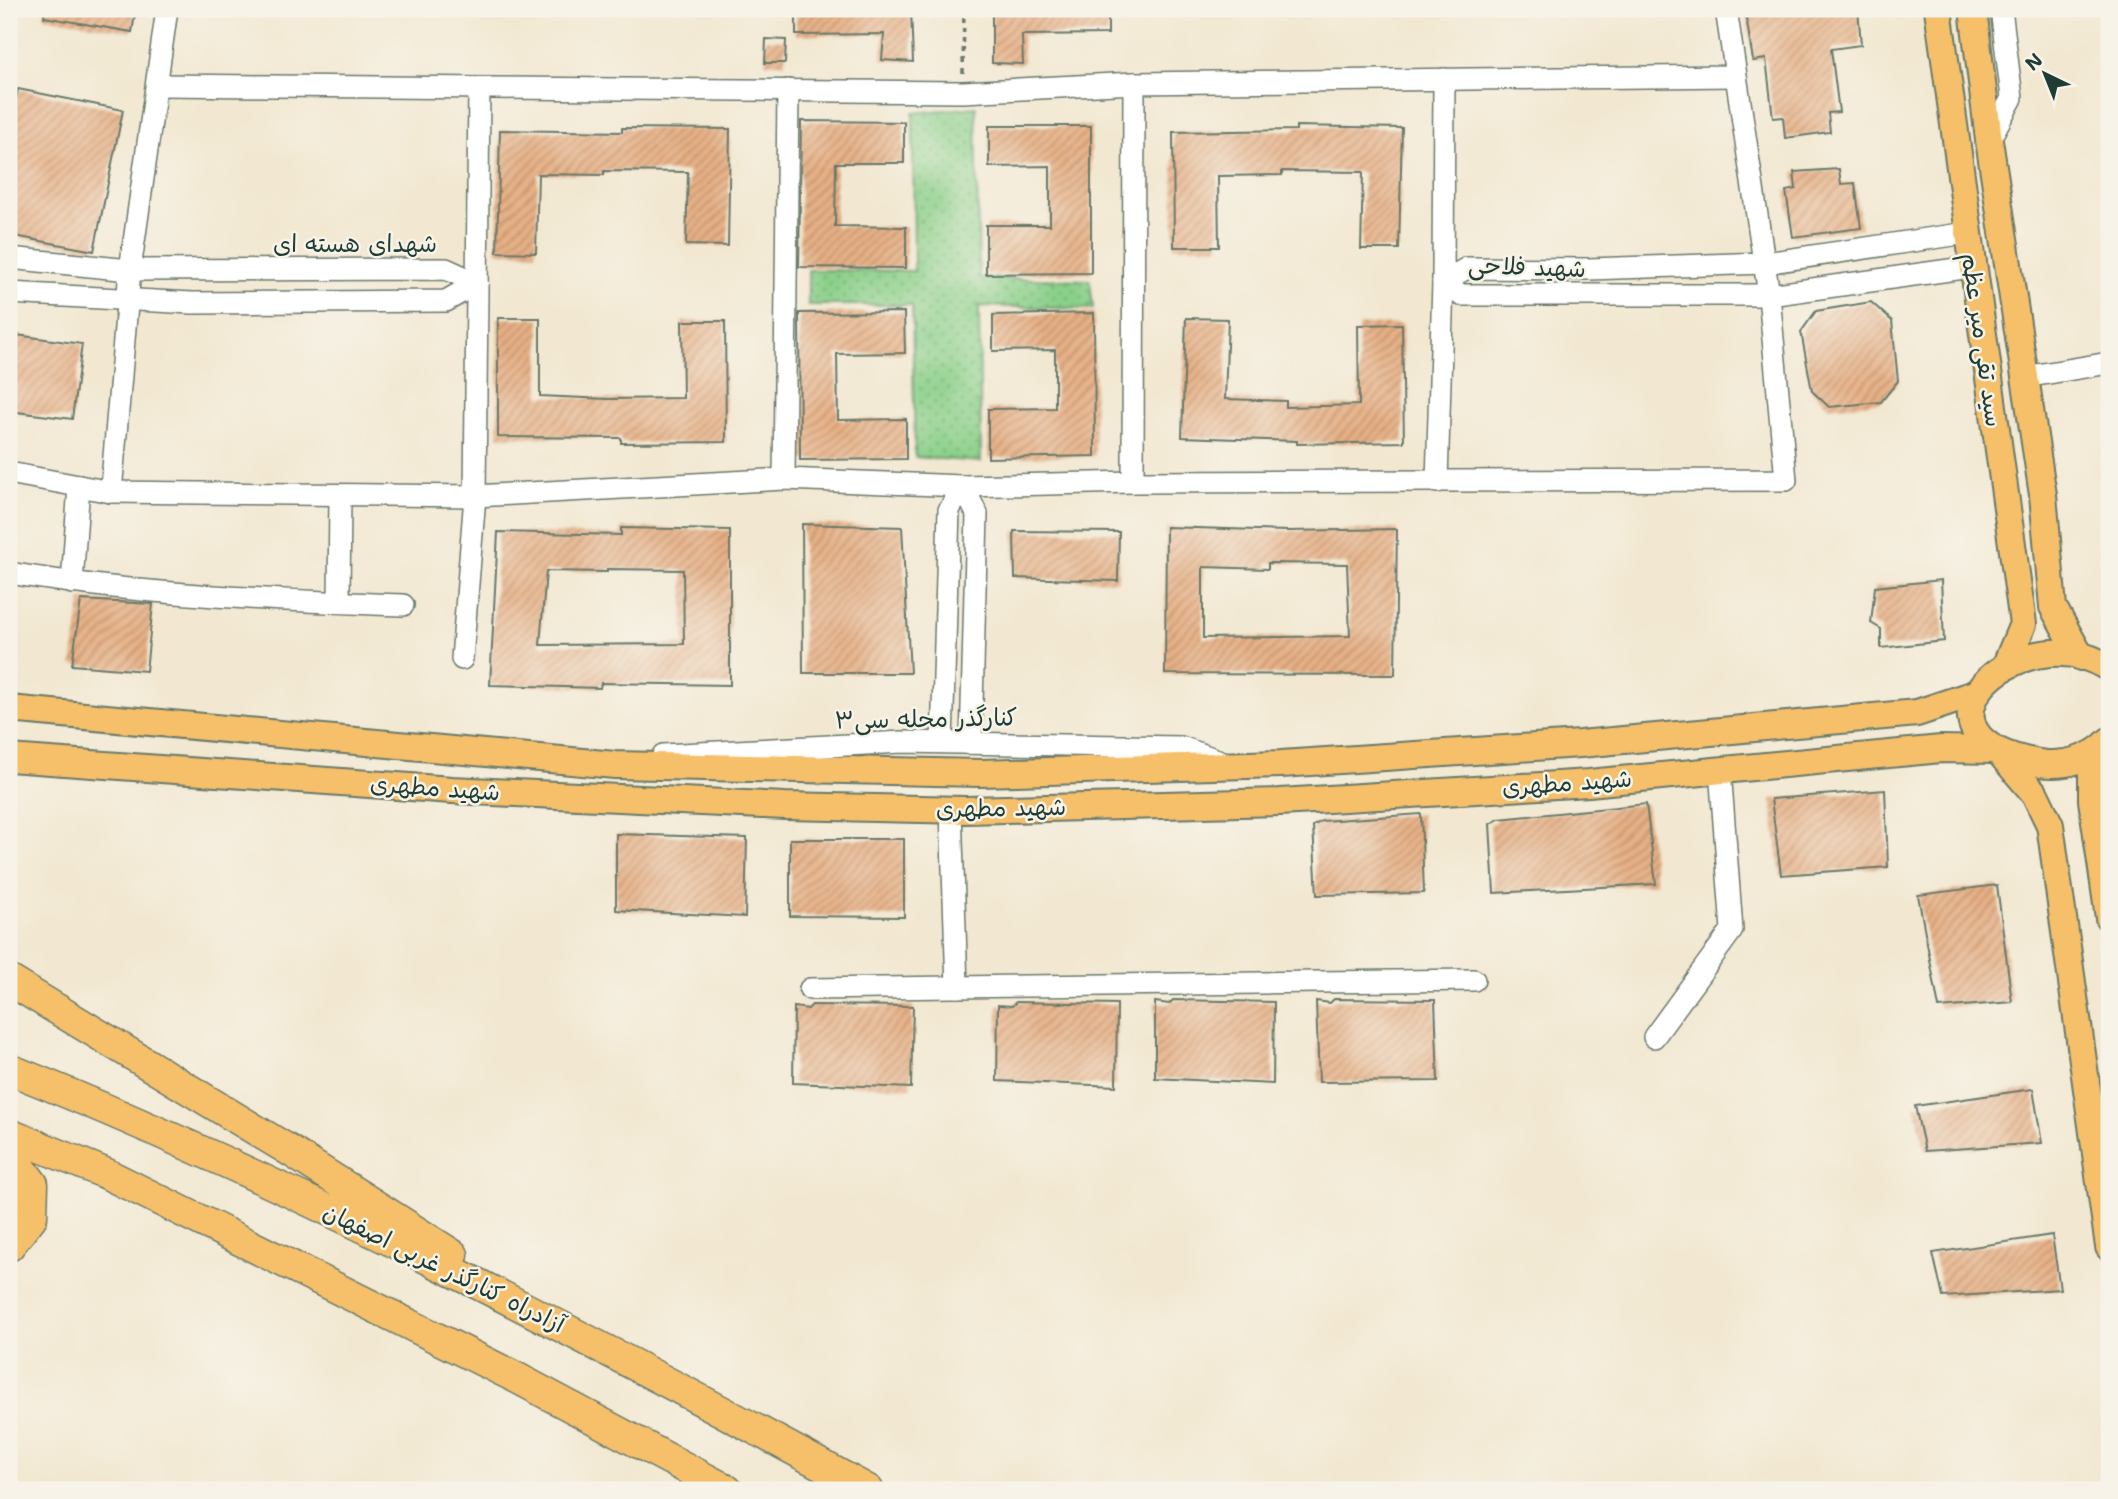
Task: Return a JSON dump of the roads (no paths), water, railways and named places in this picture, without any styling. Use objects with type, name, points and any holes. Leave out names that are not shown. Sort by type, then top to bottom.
[{"type":"highway","points":[[9,980],[287,1149],[565,1326]]},
{"type":"highway","name":"آزادراه کنارگذر غربی اصفهان","points":[[9,1069],[134,1119],[565,1326],[868,1490]]},
{"type":"highway","points":[[9,1134],[120,1180],[519,1379],[727,1490]]},
{"type":"highway","points":[[9,1153],[33,1184],[32,1217],[9,1246]]},
{"type":"main road","name":"سید تقی میر عظم","points":[[1938,9],[1971,267],[2023,624],[2005,667]]},
{"type":"main road","name":"سید تقی میر عظم","points":[[1973,9],[1989,139],[2043,495],[2053,607],[2081,657]]},
{"type":"main road","points":[[2109,668],[2095,660],[2061,653],[2025,658],[1987,677],[1975,694],[1971,717],[1979,737],[1996,751],[2035,794],[2050,825],[2109,1247]]},
{"type":"main road","name":"شهید مطهری","points":[[9,709],[615,765],[980,773],[1235,765],[1567,745],[1917,713],[1975,694]]},
{"type":"main road","points":[[1886,754],[1895,740],[1896,730],[1888,715]]},
{"type":"main road","points":[[2106,745],[2092,769],[2092,800],[2109,918]]},
{"type":"main road","name":"شهید مطهری","points":[[9,758],[452,790],[785,806],[951,810],[1280,802],[1589,783],[1941,749],[1996,751],[2015,759],[2046,764],[2077,761],[2106,745]]},
{"type":"street","points":[[111,492],[130,270],[167,9]]},
{"type":"street","points":[[9,473],[111,492],[475,496],[784,479],[963,486],[1133,482],[1786,480],[1765,263],[1726,9]]},
{"type":"street","points":[[1989,139],[2012,99],[2001,9]]},
{"type":"street","points":[[157,85],[963,92],[1134,83],[1736,76]]},
{"type":"street","points":[[1437,482],[1443,282],[1444,79]]},
{"type":"street","points":[[1133,482],[1134,83]]},
{"type":"street","points":[[462,659],[475,496],[479,89]]},
{"type":"street","points":[[784,479],[788,90]]},
{"type":"street","name":"شهید فلاحی","points":[[1967,233],[1765,263],[1589,269],[1467,268],[1443,282],[1461,295],[1769,295],[1971,267]]},
{"type":"street","points":[[1921,241],[1936,250],[1938,263],[1928,273]]},
{"type":"street","name":"شهدای هسته ای","points":[[9,258],[130,270],[446,269],[477,283]]},
{"type":"street","points":[[9,293],[192,303],[446,300],[477,283]]},
{"type":"street","points":[[2025,377],[2109,363]]},
{"type":"street","points":[[72,583],[79,486]]},
{"type":"street","points":[[942,742],[948,510],[963,486]]},
{"type":"street","points":[[963,486],[976,514],[971,743]]},
{"type":"street","points":[[339,602],[340,495]]},
{"type":"street","points":[[9,573],[72,583],[194,596],[403,605]]},
{"type":"street","points":[[942,699],[952,712],[961,714],[972,704]]},
{"type":"street","name":"کنارگذر محله سی۳","points":[[615,765],[654,755],[942,742],[1181,747],[1235,765]]},
{"type":"street","points":[[1654,1037],[1732,930],[1720,769]]},
{"type":"street","points":[[951,810],[957,987]]},
{"type":"street","points":[[810,989],[1474,980]]}]
